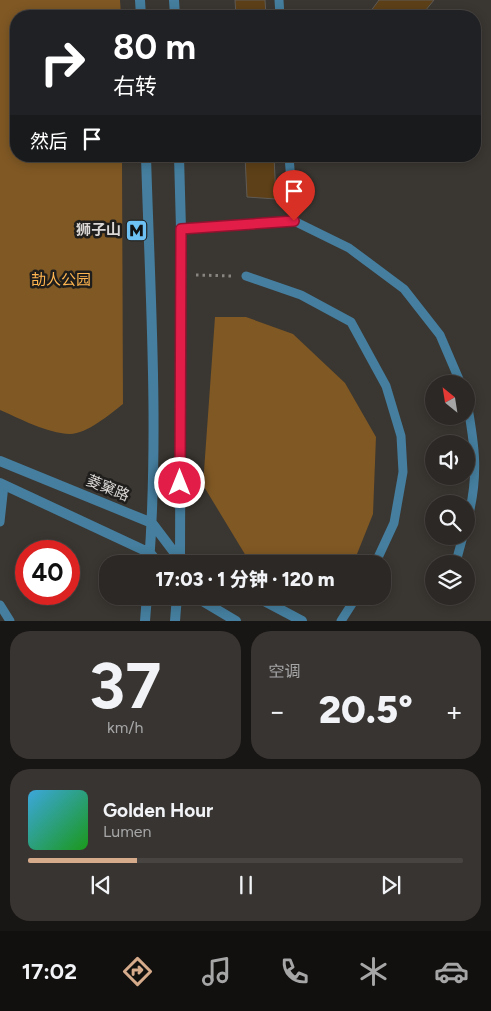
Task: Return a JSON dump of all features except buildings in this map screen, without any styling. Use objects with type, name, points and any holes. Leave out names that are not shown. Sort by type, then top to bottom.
[{"type":"street","points":[[146,162],[154,383],[152,523],[149,555]]},
{"type":"street","points":[[179,162],[183,555]]},
{"type":"street","name":"菱窠路","points":[[0,461],[152,523]]},
{"type":"street","points":[[2,484],[141,555]]},
{"type":"street","points":[[152,523],[177,555]]},
{"type":"street","points":[[145,621],[146,605]]},
{"type":"street","points":[[175,621],[176,605]]},
{"type":"street","points":[[209,605],[236,621]]},
{"type":"street","points":[[272,605],[302,621]]},
{"type":"lane","points":[[289,162],[294,221]]},
{"type":"lane","points":[[181,229],[294,221],[349,248],[404,289],[440,335],[457,375]]},
{"type":"lane","points":[[246,276],[301,295],[351,322],[386,386],[401,436],[403,472],[394,523],[380,555]]},
{"type":"lane","points":[[471,425],[476,449],[473,495]]},
{"type":"lane","points":[[0,522],[2,484]]},
{"type":"lane","points":[[0,605],[10,621]]},
{"type":"lane","points":[[341,621],[351,605]]},
{"type":"path","points":[[181,275],[246,276]]},
{"type":"green space","name":"劼人公园","points":[[0,0],[120,0],[121,10],[10,10],[10,162],[122,162],[123,404],[84,431],[70,434],[34,425],[0,410]]},
{"type":"green space","points":[[215,317],[246,317],[293,334],[345,383],[376,437],[373,514],[357,555],[245,555],[203,485]]},
{"type":"place","name":"狮子山","points":[[137,230]]},
{"type":"route","points":[[180,483],[181,229],[294,221]]}]
